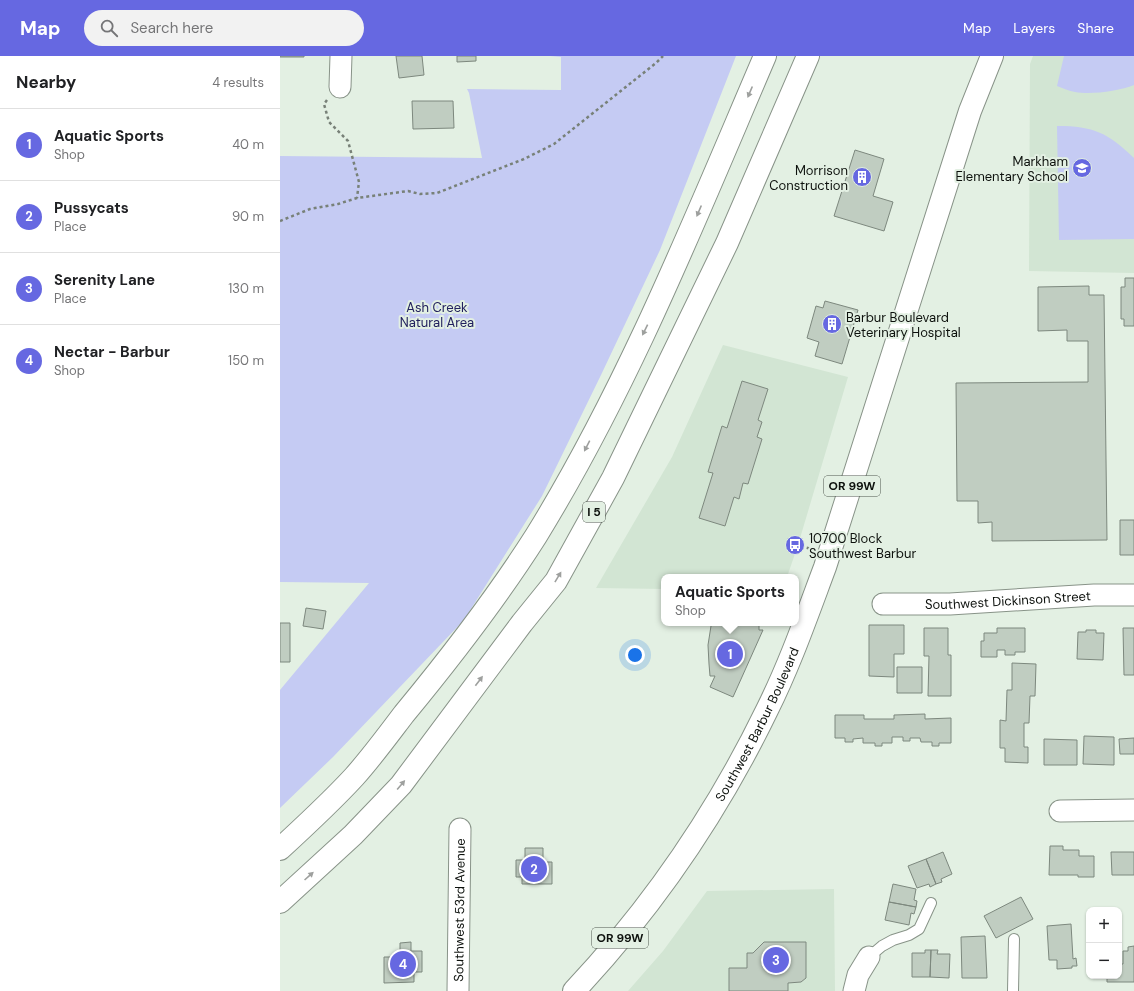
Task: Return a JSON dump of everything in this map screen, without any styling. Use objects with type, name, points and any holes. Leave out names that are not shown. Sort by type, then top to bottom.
[{"type":"main road","points":[[280,849],[355,777],[464,640],[510,576],[536,535],[582,456],[649,322],[678,259],[765,56]]},
{"type":"main road","name":"I 5","points":[[280,902],[353,835],[401,786],[556,581],[613,478],[727,243],[808,56]]},
{"type":"main road","name":"Southwest Barbur Boulevard","points":[[572,989],[633,923],[682,858],[727,786],[767,710],[800,634],[825,567],[970,111],[992,56]]},
{"type":"street","points":[[340,87],[341,56]]},
{"type":"street","name":"Southwest Dickinson Street","points":[[883,604],[950,604],[1094,595],[1134,595]]},
{"type":"street","points":[[1060,811],[1134,810]]},
{"type":"street","name":"Southwest 53rd Avenue","points":[[458,991],[460,829]]},
{"type":"street","points":[[854,991],[858,975],[869,957]]},
{"type":"lane","points":[[869,957],[882,946],[915,932],[919,928],[931,903]]},
{"type":"lane","points":[[1013,991],[1014,939]]},
{"type":"path","points":[[280,221],[310,209],[338,204],[357,198],[408,191],[420,194],[437,193],[524,159],[554,144],[663,56]]},
{"type":"path","points":[[340,87],[324,104],[329,122],[348,141],[359,182],[357,198]]},
{"type":"shaded area","name":"Markham Elementary School","points":[[1033,56],[1134,56],[1134,273],[1029,271],[1030,64]]},
{"type":"shaded area","points":[[723,345],[848,377],[788,574],[661,574],[661,589],[596,588],[672,457]]},
{"type":"shaded area","points":[[834,889],[835,991],[628,991],[663,951],[707,891]]},
{"type":"green space","name":"Ash Creek Natural Area","points":[[550,56],[736,56],[660,250],[542,496],[464,620],[333,757],[280,808],[280,690],[369,583],[280,582],[280,156],[482,158],[467,89],[561,90],[561,57]]},
{"type":"green space","points":[[1064,56],[1134,56],[1134,85],[1113,91],[1097,93],[1073,92],[1057,86]]},
{"type":"green space","points":[[1057,126],[1081,127],[1100,133],[1116,142],[1134,158],[1134,239],[1059,240]]},
{"type":"building","points":[[304,56],[304,57],[280,57]]},
{"type":"building","points":[[396,56],[422,56],[424,75],[399,78]]},
{"type":"building","points":[[457,56],[476,56],[476,61],[457,62]]},
{"type":"building","points":[[412,101],[453,101],[454,128],[413,129]]},
{"type":"building","name":"Morrison Construction","points":[[855,150],[884,159],[873,196],[893,202],[884,231],[834,216]]},
{"type":"building","points":[[1125,278],[1134,278],[1134,326],[1124,326],[1124,319],[1121,319],[1121,287],[1125,287]]},
{"type":"building","points":[[1089,286],[1089,295],[1104,295],[1107,540],[992,541],[992,522],[978,523],[978,501],[957,501],[956,383],[1088,382],[1088,341],[1067,341],[1067,330],[1038,331],[1038,287]]},
{"type":"building","name":"Barbur Boulevard Veterinary Hospital","points":[[825,301],[858,310],[842,364],[815,356],[819,342],[807,338],[816,306],[823,308]]},
{"type":"building","points":[[742,381],[768,389],[758,420],[762,422],[757,437],[762,439],[748,484],[743,483],[739,499],[734,497],[725,526],[699,518],[713,473],[708,472],[722,426],[727,428]]},
{"type":"building","points":[[1120,520],[1134,520],[1134,555],[1120,555]]},
{"type":"building","points":[[306,608],[326,611],[323,629],[303,626]]},
{"type":"building","points":[[280,623],[290,623],[290,662],[280,662]]},
{"type":"building","points":[[869,625],[904,625],[904,654],[894,654],[894,677],[869,676]]},
{"type":"building","points":[[711,626],[759,626],[759,630],[763,630],[733,697],[710,687],[715,676],[710,676],[708,645]]},
{"type":"building","points":[[924,628],[948,628],[948,655],[951,655],[951,696],[928,696],[929,656],[924,656]]},
{"type":"building","points":[[997,628],[1025,628],[1025,652],[1015,652],[1015,655],[1005,655],[1005,650],[997,650],[997,657],[981,657],[981,641],[984,641],[984,633],[997,633]]},
{"type":"building","points":[[1123,628],[1134,628],[1134,675],[1124,675]]},
{"type":"building","points":[[1086,630],[1096,630],[1096,633],[1104,633],[1103,660],[1077,659],[1078,632],[1086,632]]},
{"type":"building","points":[[1012,663],[1036,664],[1035,696],[1030,696],[1029,723],[1024,723],[1024,747],[1028,747],[1028,763],[1005,762],[1005,748],[1000,748],[1000,720],[1006,721],[1007,690],[1012,690]]},
{"type":"building","points":[[897,667],[922,667],[922,693],[897,693]]},
{"type":"building","points":[[925,714],[925,719],[951,718],[951,743],[939,743],[939,746],[932,746],[932,742],[921,742],[920,738],[910,738],[910,741],[903,741],[903,737],[892,737],[892,743],[882,743],[882,746],[875,746],[875,743],[863,743],[863,738],[853,739],[853,742],[845,742],[845,738],[835,738],[835,715],[864,715],[864,719],[894,719],[894,715]]},
{"type":"building","points":[[1084,736],[1114,737],[1114,765],[1083,764]]},
{"type":"building","points":[[1134,738],[1134,754],[1120,754],[1119,739]]},
{"type":"building","points":[[1044,739],[1077,740],[1077,765],[1044,765]]},
{"type":"building","points":[[1050,846],[1063,846],[1063,850],[1079,850],[1079,856],[1094,856],[1094,877],[1078,877],[1078,875],[1049,875]]},
{"type":"building","points":[[525,848],[543,848],[543,862],[552,862],[552,884],[522,884],[522,877],[516,877],[516,860],[525,860]]},
{"type":"building","points":[[943,852],[952,874],[941,879],[942,882],[936,884],[926,859]]},
{"type":"building","points":[[1111,852],[1134,852],[1134,875],[1112,875]]},
{"type":"building","points":[[926,859],[936,884],[930,887],[929,884],[917,888],[908,866]]},
{"type":"building","points":[[893,884],[916,889],[914,900],[917,901],[916,907],[889,902]]},
{"type":"building","points":[[1021,897],[1033,919],[996,938],[984,916]]},
{"type":"building","points":[[889,902],[916,907],[914,914],[911,913],[909,925],[885,920]]},
{"type":"building","points":[[1071,924],[1073,959],[1076,958],[1077,966],[1072,966],[1072,968],[1057,969],[1057,960],[1049,960],[1047,926]]},
{"type":"building","points":[[985,936],[987,978],[962,978],[961,937]]},
{"type":"building","points":[[411,942],[411,951],[422,951],[422,972],[414,972],[414,982],[384,983],[384,957],[400,957],[400,943]]},
{"type":"building","points":[[764,942],[806,942],[806,978],[801,982],[788,983],[788,991],[729,991],[729,968],[747,968],[747,953],[753,953]]},
{"type":"building","points":[[1134,946],[1134,982],[1107,982],[1107,979],[1122,979],[1123,951],[1128,951],[1128,947]]},
{"type":"building","points":[[925,950],[931,950],[930,977],[912,977],[912,953],[925,953]]},
{"type":"building","points":[[931,950],[938,950],[937,954],[950,954],[949,978],[930,977]]},
{"type":"place","name":"Markham Elementary School","points":[[1082,168]]},
{"type":"place","name":"Morrison Construction","points":[[862,177]]},
{"type":"place","name":"Barbur Boulevard Veterinary Hospital","points":[[832,324]]},
{"type":"place","name":"10700 Block Southwest Barbur","points":[[795,545]]},
{"type":"place","name":"Aquatic Sports","points":[[730,654]]},
{"type":"place","name":"Pussycats","points":[[534,869]]},
{"type":"place","name":"Serenity Lane","points":[[776,960]]},
{"type":"place","name":"Nectar - Barbur","points":[[403,964]]}]
